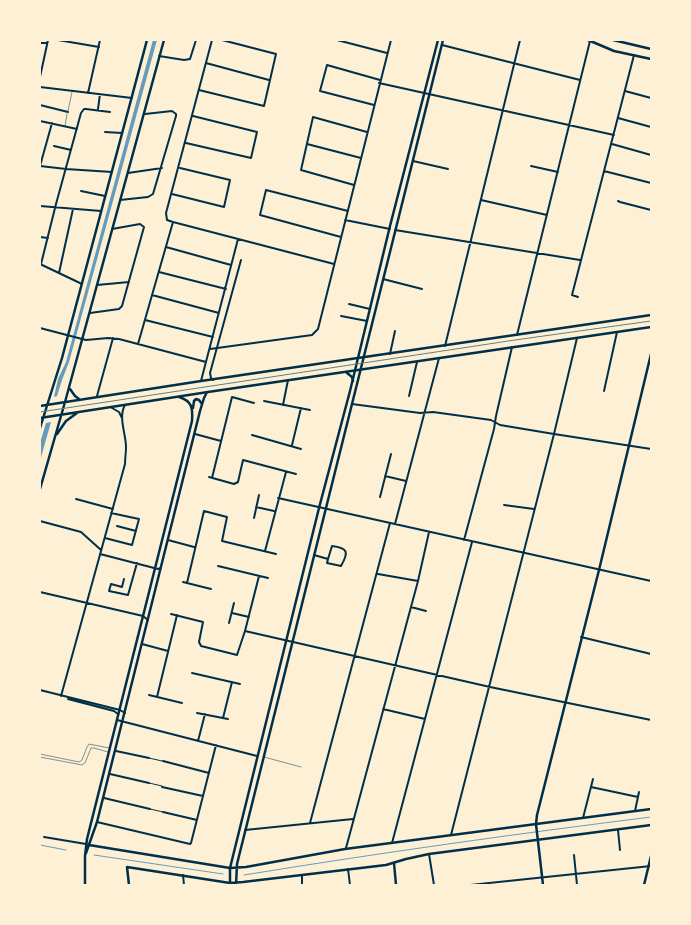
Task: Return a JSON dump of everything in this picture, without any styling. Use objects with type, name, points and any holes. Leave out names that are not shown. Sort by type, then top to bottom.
[{"type":"main road","points":[[40,428],[49,405],[69,336],[148,40]]},
{"type":"main road","points":[[40,489],[164,40]]},
{"type":"main road","points":[[230,884],[230,868],[257,756],[438,40]]},
{"type":"main road","points":[[236,884],[236,868],[245,830],[443,40]]},
{"type":"main road","points":[[613,40],[651,48]]},
{"type":"main road","points":[[589,41],[614,51],[651,60]]},
{"type":"main road","points":[[40,406],[651,315]]},
{"type":"main road","points":[[43,417],[651,327]]},
{"type":"main road","points":[[543,885],[536,825],[538,809],[599,570],[651,354]]},
{"type":"main road","points":[[346,372],[352,377],[353,381]]},
{"type":"main road","points":[[69,388],[80,400]]},
{"type":"main road","points":[[88,844],[104,798],[204,396],[208,392]]},
{"type":"main road","points":[[85,885],[85,856],[191,427],[192,407],[189,402],[178,396]]},
{"type":"main road","points":[[192,413],[194,401],[197,399],[202,404]]},
{"type":"main road","points":[[54,440],[66,421],[71,416],[80,412]]},
{"type":"main road","points":[[151,585],[156,587]]},
{"type":"main road","points":[[110,750],[116,751]]},
{"type":"main road","points":[[88,844],[236,868],[345,849],[651,809]]},
{"type":"main road","points":[[128,885],[127,867],[236,884],[394,863],[406,858],[429,854],[651,826]]},
{"type":"main road","points":[[644,885],[650,867],[651,856]]},
{"type":"main road","points":[[394,863],[396,885]]},
{"type":"street","points":[[58,40],[99,47]]},
{"type":"street","points":[[88,93],[100,40]]},
{"type":"street","points":[[159,56],[184,60],[190,59],[196,40]]},
{"type":"street","points":[[212,40],[166,220],[334,264]]},
{"type":"street","points":[[199,90],[264,106],[276,54],[222,40]]},
{"type":"street","points":[[336,40],[387,53]]},
{"type":"street","points":[[210,349],[312,335],[318,329],[390,40]]},
{"type":"street","points":[[445,346],[520,40]]},
{"type":"street","points":[[517,335],[570,125],[589,41]]},
{"type":"street","points":[[40,43],[48,42],[40,77]]},
{"type":"street","points":[[442,45],[580,80]]},
{"type":"street","points":[[578,297],[572,295],[634,56]]},
{"type":"street","points":[[206,63],[270,80]]},
{"type":"street","points":[[374,105],[320,91],[327,65],[380,80]]},
{"type":"street","points":[[380,83],[614,135]]},
{"type":"street","points":[[40,87],[132,98]]},
{"type":"street","points":[[625,91],[651,98]]},
{"type":"street","points":[[98,110],[100,94]]},
{"type":"street","points":[[40,105],[68,112]]},
{"type":"street","points":[[82,284],[41,264],[81,113],[84,109],[110,112]]},
{"type":"street","points":[[120,200],[148,197],[153,194],[176,120],[174,111],[144,114]]},
{"type":"street","points":[[186,143],[251,158],[256,132],[193,116]]},
{"type":"street","points":[[354,185],[301,170],[313,117],[367,132]]},
{"type":"street","points":[[618,118],[651,127]]},
{"type":"street","points":[[40,121],[77,129]]},
{"type":"street","points":[[52,124],[40,166],[112,172]]},
{"type":"street","points":[[106,132],[122,133]]},
{"type":"street","points":[[307,144],[361,158]]},
{"type":"street","points":[[611,144],[651,155]]},
{"type":"street","points":[[54,146],[72,150]]},
{"type":"street","points":[[413,161],[448,169]]},
{"type":"street","points":[[531,166],[558,172]]},
{"type":"street","points":[[128,173],[162,168]]},
{"type":"street","points":[[172,194],[224,206],[230,180],[179,168]]},
{"type":"street","points":[[604,171],[651,183]]},
{"type":"street","points":[[341,237],[260,215],[266,190],[348,211]]},
{"type":"street","points":[[81,191],[105,196]]},
{"type":"street","points":[[482,200],[547,215]]},
{"type":"street","points":[[618,201],[651,210]]},
{"type":"street","points":[[40,206],[101,211]]},
{"type":"street","points":[[60,273],[74,209]]},
{"type":"street","points":[[345,220],[390,229]]},
{"type":"street","points":[[138,344],[173,222]]},
{"type":"street","points":[[90,313],[119,309],[122,306],[144,227],[140,224],[112,229]]},
{"type":"street","points":[[395,230],[581,260]]},
{"type":"street","points":[[40,237],[48,238]]},
{"type":"street","points":[[201,381],[238,239]]},
{"type":"street","points":[[166,247],[232,265]]},
{"type":"street","points":[[213,380],[210,373],[241,260]]},
{"type":"street","points":[[159,272],[226,289]]},
{"type":"street","points":[[383,279],[422,289]]},
{"type":"street","points":[[97,285],[129,282]]},
{"type":"street","points":[[228,282],[235,284]]},
{"type":"street","points":[[152,295],[219,313]]},
{"type":"street","points":[[348,304],[370,309]]},
{"type":"street","points":[[341,316],[367,321]]},
{"type":"street","points":[[145,320],[213,337]]},
{"type":"street","points":[[40,328],[82,339],[113,338],[206,362]]},
{"type":"street","points":[[390,354],[395,331]]},
{"type":"street","points":[[604,391],[617,332]]},
{"type":"street","points":[[84,333],[92,340]]},
{"type":"street","points":[[97,398],[113,338]]},
{"type":"street","points":[[451,835],[578,338]]},
{"type":"street","points":[[464,540],[495,422],[512,347]]},
{"type":"street","points":[[395,524],[439,358]]},
{"type":"street","points":[[409,396],[417,361]]},
{"type":"street","points":[[283,405],[288,380]]},
{"type":"street","points":[[254,403],[232,397],[211,477],[236,484],[243,460],[296,474]]},
{"type":"street","points":[[264,401],[310,410]]},
{"type":"street","points":[[122,420],[123,408],[127,404]]},
{"type":"street","points":[[352,404],[425,413],[433,412],[495,422],[500,425],[651,449]]},
{"type":"street","points":[[61,696],[125,464],[126,446],[121,415],[117,410],[108,408]]},
{"type":"street","points":[[292,446],[301,408]]},
{"type":"street","points":[[195,434],[221,442]]},
{"type":"street","points":[[252,435],[301,448]]},
{"type":"street","points":[[380,497],[391,454]]},
{"type":"street","points":[[265,551],[286,472]]},
{"type":"street","points":[[386,476],[406,481]]},
{"type":"street","points":[[254,518],[259,495]]},
{"type":"street","points":[[278,498],[651,581]]},
{"type":"street","points":[[76,499],[113,509]]},
{"type":"street","points":[[504,505],[534,509]]},
{"type":"street","points":[[256,508],[275,511]]},
{"type":"street","points":[[187,583],[204,512],[227,518],[222,541],[276,554]]},
{"type":"street","points":[[105,538],[132,544],[139,519],[111,513]]},
{"type":"street","points":[[40,522],[81,532],[102,550]]},
{"type":"street","points":[[310,823],[390,523]]},
{"type":"street","points":[[117,526],[136,530]]},
{"type":"street","points":[[345,849],[430,532]]},
{"type":"street","points":[[168,540],[196,547]]},
{"type":"street","points":[[392,843],[472,542]]},
{"type":"street","points":[[332,546],[345,549],[346,553],[341,566],[329,564],[327,562],[328,559],[332,546]]},
{"type":"street","points":[[100,554],[161,568]]},
{"type":"street","points":[[314,555],[328,559]]},
{"type":"street","points":[[124,579],[122,587],[111,584],[110,591],[128,595],[137,564]]},
{"type":"street","points":[[218,566],[268,578]]},
{"type":"street","points":[[377,573],[418,581]]},
{"type":"street","points":[[171,614],[203,622],[199,645],[235,655],[238,654],[259,576]]},
{"type":"street","points":[[183,582],[211,589]]},
{"type":"street","points":[[40,592],[143,616],[148,620]]},
{"type":"street","points":[[229,623],[234,603]]},
{"type":"street","points":[[410,607],[426,611]]},
{"type":"street","points":[[231,613],[249,617]]},
{"type":"street","points":[[157,697],[177,615]]},
{"type":"street","points":[[245,631],[651,720]]},
{"type":"street","points":[[581,638],[651,654]]},
{"type":"street","points":[[142,644],[168,651]]},
{"type":"street","points":[[192,673],[240,684]]},
{"type":"street","points":[[223,718],[232,682]]},
{"type":"street","points":[[40,690],[120,710],[125,713]]},
{"type":"street","points":[[150,695],[182,703]]},
{"type":"street","points":[[61,696],[119,714]]},
{"type":"street","points":[[383,709],[425,719]]},
{"type":"street","points":[[197,712],[228,719]]},
{"type":"street","points":[[198,741],[205,714]]},
{"type":"street","points":[[118,720],[123,723],[257,756]]},
{"type":"street","points":[[97,822],[190,844],[216,745]]},
{"type":"street","points":[[116,751],[209,772]]},
{"type":"street","points":[[110,774],[203,796]]},
{"type":"street","points":[[583,818],[592,779]]},
{"type":"street","points":[[591,786],[638,797]]},
{"type":"street","points":[[635,811],[640,792]]},
{"type":"street","points":[[104,798],[197,820]]},
{"type":"street","points":[[245,830],[354,819]]},
{"type":"street","points":[[618,830],[620,850]]},
{"type":"street","points":[[44,837],[88,844]]},
{"type":"street","points":[[429,854],[434,885]]},
{"type":"street","points":[[574,855],[577,885]]},
{"type":"street","points":[[470,885],[650,867]]},
{"type":"street","points":[[348,870],[350,885]]},
{"type":"street","points":[[183,875],[184,885]]},
{"type":"street","points":[[302,875],[302,885]]},
{"type":"street","points":[[504,881],[505,885]]},
{"type":"lane","points":[[65,126],[72,91]]},
{"type":"lane","points":[[40,754],[80,761],[89,744],[110,750]]},
{"type":"lane","points":[[40,757],[83,765],[91,748],[110,750]]},
{"type":"lane","points":[[263,757],[301,767]]},
{"type":"water","points":[[153,40],[157,40],[69,362],[57,396],[54,397],[58,379],[66,362]]},
{"type":"water","points":[[51,422],[40,461],[40,443],[46,423]]},
{"type":"waterway","points":[[244,875],[447,844],[651,817]]},
{"type":"waterway","points":[[40,845],[66,850]]},
{"type":"waterway","points":[[94,855],[223,874]]},
{"type":"railway","points":[[40,412],[651,321]]}]
